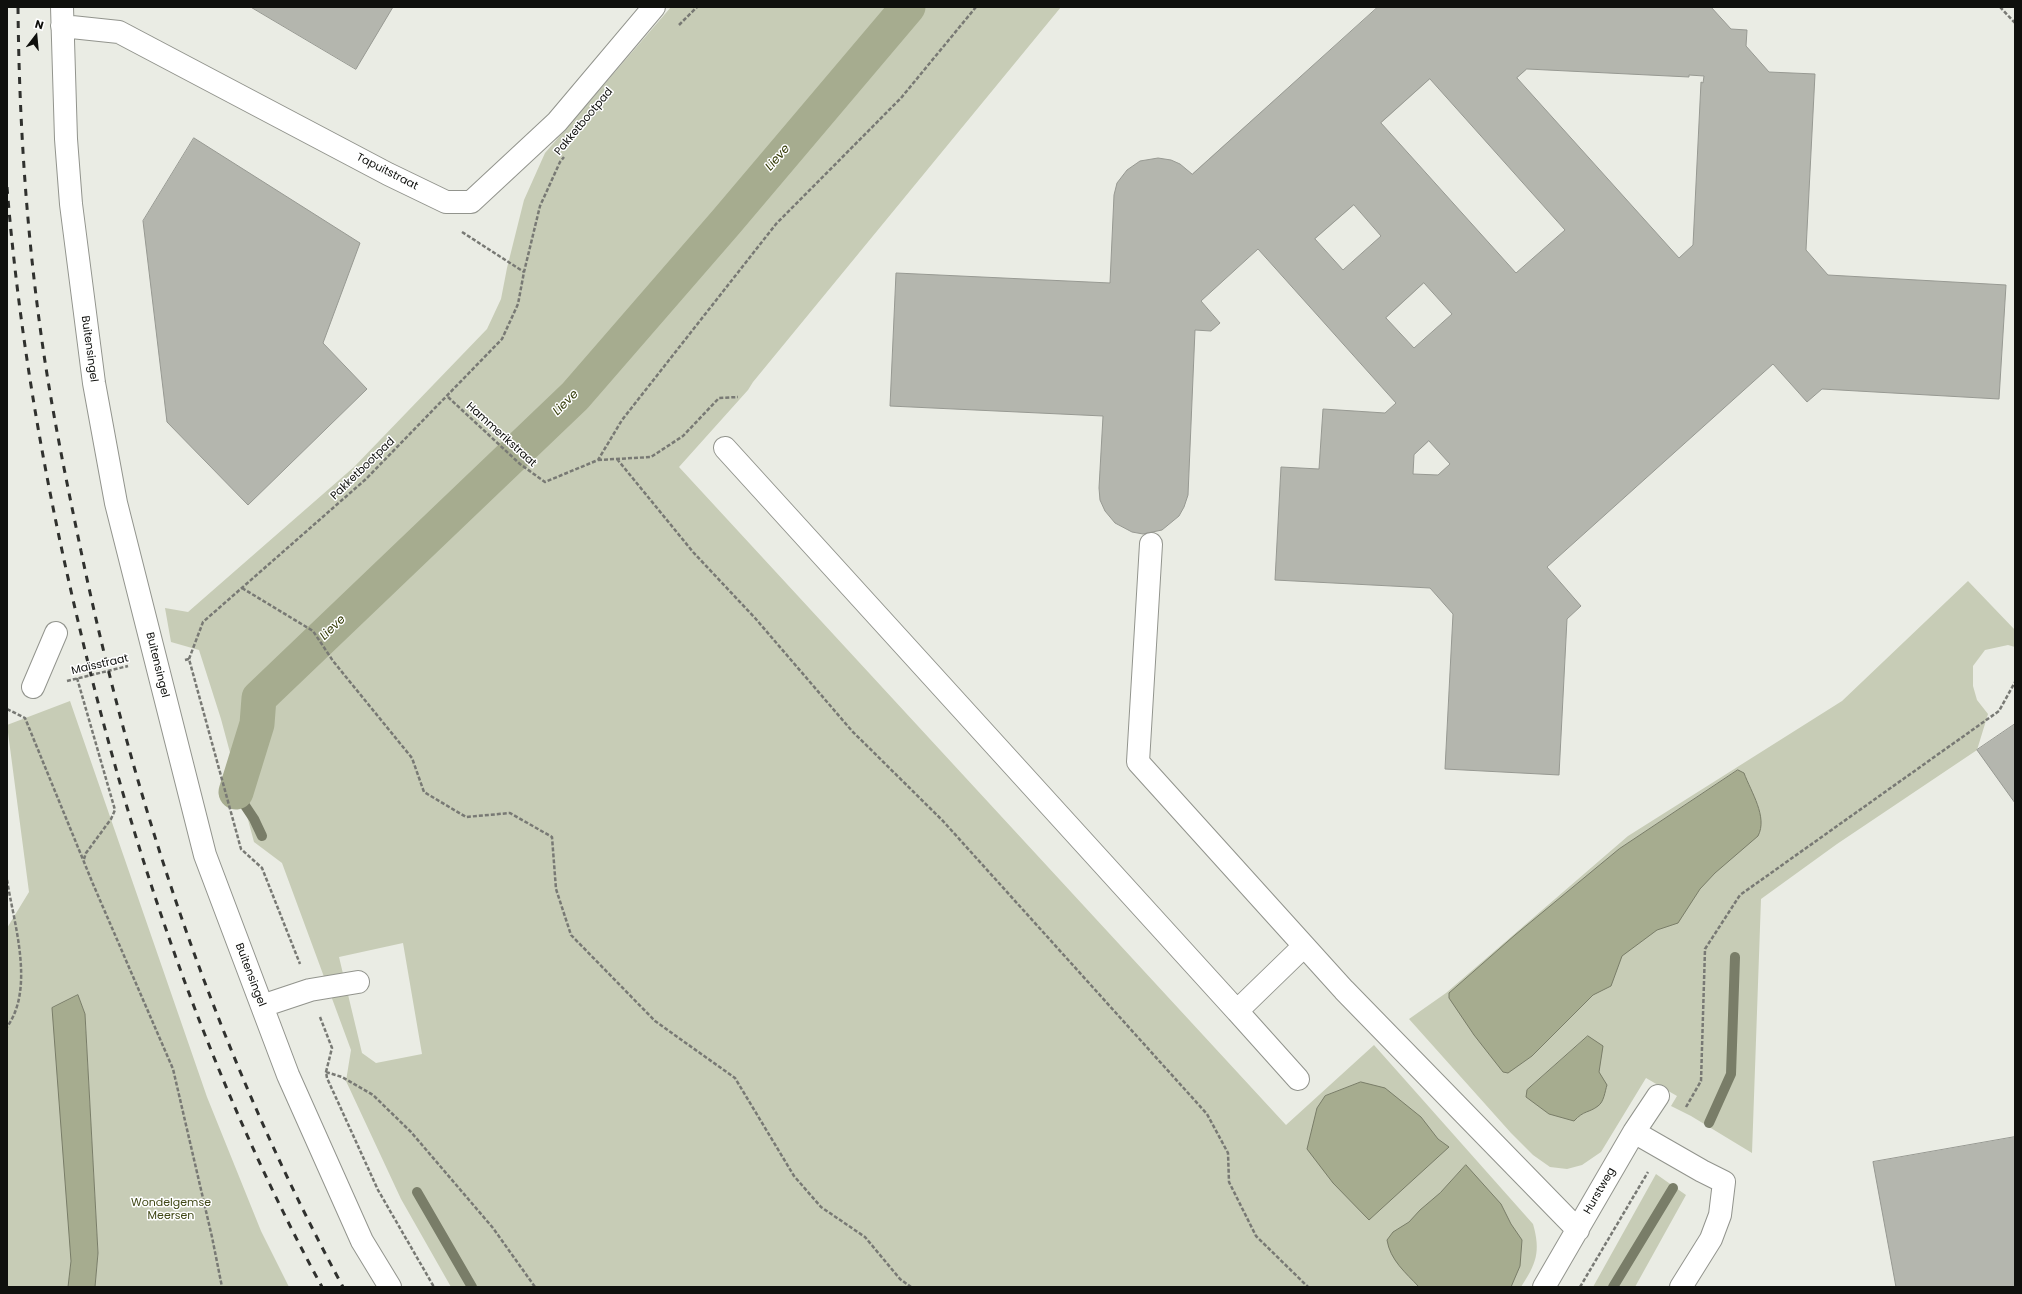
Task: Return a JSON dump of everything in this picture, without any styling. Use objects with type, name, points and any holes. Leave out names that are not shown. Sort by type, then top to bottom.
[{"type":"street","name":"Tapuitstraat","points":[[62,17],[119,32],[388,174],[446,202],[471,202],[557,122],[654,7]]},
{"type":"street","name":"Buitensingel","points":[[62,17],[66,139],[85,327],[94,383],[116,503],[205,855],[288,1075],[362,1242],[390,1287]]},
{"type":"street","points":[[725,448],[1298,1079]]},
{"type":"street","points":[[1151,544],[1138,762],[1344,990],[1578,1230]]},
{"type":"street","points":[[33,687],[56,633]]},
{"type":"street","points":[[1237,1011],[1304,946]]},
{"type":"street","points":[[262,1006],[310,990],[358,982]]},
{"type":"street","name":"Hurstweg","points":[[1544,1287],[1634,1132],[1658,1096]]},
{"type":"street","points":[[1634,1132],[1662,1149],[1724,1182],[1720,1215],[1711,1239],[1689,1281]]},
{"type":"path","points":[[678,26],[688,14],[697,7]]},
{"type":"path","points":[[598,460],[622,420],[776,224],[902,98],[976,7]]},
{"type":"path","points":[[2000,7],[2015,23]]},
{"type":"path","name":"Pakketbootpad","points":[[189,659],[203,622],[366,479],[448,397],[502,339],[518,304],[540,206],[560,162],[565,156]]},
{"type":"path","points":[[460,202],[462,232],[524,272]]},
{"type":"path","name":"Hammerikstraat","points":[[448,397],[520,464],[545,482],[598,460]]},
{"type":"path","points":[[598,460],[651,457],[683,436],[719,398],[738,397]]},
{"type":"path","points":[[617,459],[693,552],[755,618],[852,731],[943,821],[1207,1114],[1228,1153],[1229,1182],[1256,1236],[1308,1287]]},
{"type":"path","points":[[242,588],[313,631],[333,661],[412,758],[424,792],[466,817],[510,813],[552,837],[556,889],[571,935],[655,1021],[735,1078],[794,1176],[821,1207],[865,1237],[900,1279],[911,1287]]},
{"type":"path","points":[[157,663],[189,659],[241,849],[262,868],[332,1048],[326,1072],[378,1190],[434,1287]]},
{"type":"path","name":"Maïsstraat","points":[[61,682],[132,665]]},
{"type":"path","points":[[77,678],[115,810],[111,819],[83,859]]},
{"type":"path","points":[[1684,1109],[1701,1081],[1705,949],[1740,895],[1999,711],[2015,682]]},
{"type":"path","points":[[7,709],[25,718],[83,859],[173,1069],[222,1287]]},
{"type":"path","points":[[7,880],[21,960],[22,983],[14,1018],[7,1027]]},
{"type":"path","points":[[326,1072],[342,1077],[372,1095],[411,1132],[493,1228],[535,1287]]},
{"type":"path","points":[[1580,1287],[1662,1149]]},
{"type":"green space","points":[[671,7],[1061,7],[748,390],[679,467],[1286,1125],[1374,1045],[1533,1224],[1537,1242],[1536,1257],[1521,1287],[451,1287],[401,1199],[346,1081],[351,1050],[282,863],[254,842],[221,719],[199,650],[171,642],[165,608],[188,612],[354,467],[487,329],[501,299],[524,200],[545,153]],"holes":[[[403,943],[422,1054],[376,1063],[362,1053],[339,957]]]},
{"type":"green space","points":[[1968,581],[2015,630],[2015,647],[2008,645],[1985,650],[1973,666],[1973,686],[1977,700],[1988,714],[1977,750],[1837,844],[1761,899],[1752,1153],[1691,1116],[1671,1106],[1677,1096],[1646,1078],[1601,1152],[1582,1165],[1567,1169],[1550,1167],[1533,1155],[1511,1133],[1409,1019],[1446,993],[1628,836],[1842,701]]},
{"type":"green space","name":"Wondelgemse Meersen","points":[[70,701],[207,1097],[261,1231],[289,1287],[95,1287],[98,1253],[85,1014],[78,995],[71,1261],[68,1287],[7,1287],[7,928],[29,892],[7,725]]},
{"type":"green space","points":[[1656,1174],[1686,1195],[1635,1287],[1593,1287]]},
{"type":"shaded area","points":[[1738,770],[1744,773],[1760,813],[1761,829],[1758,836],[1715,873],[1700,889],[1678,923],[1657,930],[1622,956],[1611,986],[1593,995],[1532,1056],[1508,1073],[1503,1072],[1474,1035],[1449,998],[1449,993],[1515,935],[1619,849]]},
{"type":"shaded area","points":[[78,995],[85,1014],[98,1253],[95,1287],[68,1287],[71,1261],[52,1008]]},
{"type":"shaded area","points":[[1588,1036],[1603,1046],[1599,1072],[1607,1085],[1602,1102],[1574,1121],[1549,1114],[1526,1097],[1527,1090]]},
{"type":"shaded area","points":[[1361,1082],[1385,1088],[1421,1117],[1438,1139],[1449,1147],[1369,1220],[1333,1183],[1307,1149],[1317,1108],[1325,1096]]},
{"type":"shaded area","points":[[1466,1165],[1501,1204],[1511,1224],[1522,1240],[1520,1266],[1511,1287],[1419,1287],[1395,1260],[1391,1254],[1387,1240],[1393,1232],[1409,1222],[1420,1210],[1440,1193]]},
{"type":"building","points":[[251,7],[393,7],[356,69]]},
{"type":"building","points":[[1378,7],[1711,7],[1731,29],[1747,30],[1746,46],[1769,72],[1815,74],[1806,250],[1828,275],[2006,285],[1999,399],[1822,389],[1807,402],[1773,364],[1547,567],[1581,606],[1567,619],[1559,775],[1445,769],[1453,614],[1430,588],[1275,580],[1281,467],[1319,469],[1323,409],[1385,413],[1396,403],[1258,249],[1201,301],[1220,323],[1211,331],[1195,330],[1188,495],[1179,516],[1162,530],[1143,534],[1132,532],[1115,523],[1105,511],[1100,500],[1099,488],[1103,416],[890,406],[896,273],[1110,283],[1114,195],[1117,183],[1127,170],[1140,161],[1158,158],[1171,160],[1180,164],[1192,174]],"holes":[[[1527,69],[1689,77],[1689,75],[1704,76],[1703,83],[1701,82],[1693,245],[1679,258],[1517,78]],[[1430,79],[1565,230],[1516,273],[1381,123]],[[1354,205],[1381,236],[1343,270],[1315,239]],[[1424,283],[1452,314],[1414,348],[1386,318]],[[1429,441],[1450,464],[1438,475],[1413,474],[1414,455]]]},
{"type":"building","points":[[194,138],[360,243],[323,343],[367,389],[248,505],[167,422],[143,221]]},
{"type":"building","points":[[2015,724],[2015,803],[1977,750]]},
{"type":"building","points":[[2015,1137],[2015,1287],[1896,1287],[1873,1162]]},
{"type":"waterway","name":"Lieve","points":[[236,792],[257,724],[259,698],[575,396],[726,222],[908,7]]},
{"type":"waterway","points":[[236,792],[254,819],[262,836]]},
{"type":"waterway","points":[[1709,1123],[1731,1074],[1735,957]]},
{"type":"waterway","points":[[1613,1287],[1673,1188]]},
{"type":"waterway","points":[[417,1192],[472,1287]]},
{"type":"railway","points":[[18,7],[20,89],[27,212],[49,389],[81,551],[127,742],[185,929],[219,1020],[257,1111],[298,1200],[343,1287]]},
{"type":"railway","points":[[7,187],[18,297],[34,406],[54,514],[99,707],[123,793],[149,878],[209,1045],[243,1127],[281,1208],[322,1287]]}]
